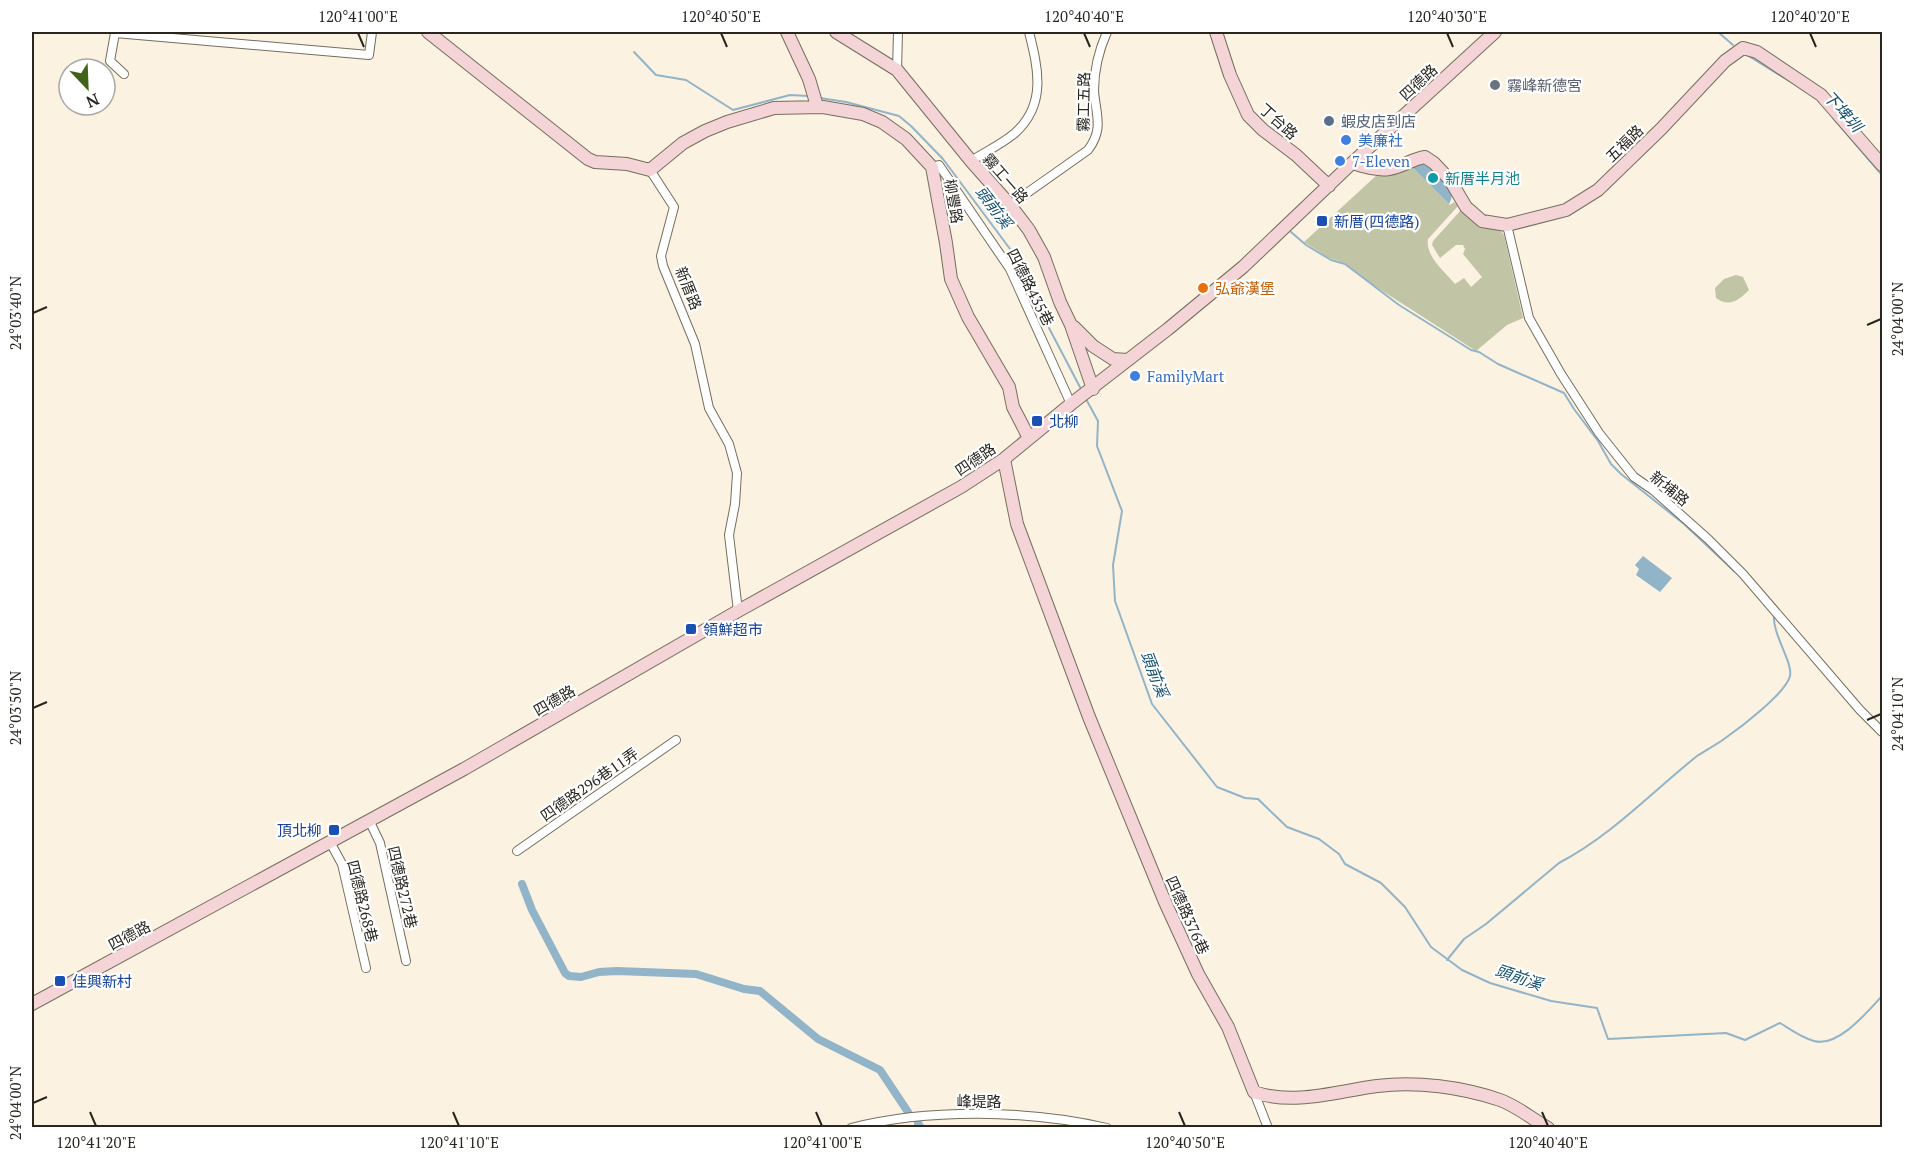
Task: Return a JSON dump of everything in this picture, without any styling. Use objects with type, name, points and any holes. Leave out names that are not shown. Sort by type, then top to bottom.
[{"type":"street","points":[[124,74],[110,61],[115,33],[369,55],[372,32]]},
{"type":"street","points":[[428,32],[588,159],[595,162],[627,164],[650,170]]},
{"type":"street","points":[[787,32],[809,79],[817,106]]},
{"type":"street","name":"霧工一路","points":[[836,32],[897,70],[971,161],[1010,204],[1029,230],[1044,257],[1071,325],[1091,390]]},
{"type":"street","points":[[897,70],[898,32]]},
{"type":"street","points":[[971,161],[1014,133],[1029,117],[1038,92],[1038,75],[1029,32]]},
{"type":"street","name":"霧工五路","points":[[1010,204],[1088,150],[1095,140],[1099,130],[1094,89],[1098,52],[1107,32]]},
{"type":"street","name":"丁台路","points":[[1216,32],[1230,75],[1248,115],[1329,186]]},
{"type":"street","name":"四德路","points":[[32,1004],[464,769],[738,611],[961,488],[1004,459],[1243,267],[1495,32]]},
{"type":"street","name":"五福路","points":[[1352,164],[1382,170],[1425,157],[1434,163],[1449,180],[1466,207],[1482,221],[1507,225],[1566,210],[1598,189],[1661,129],[1725,61],[1743,48],[1757,52],[1821,95],[1882,165]]},
{"type":"street","name":"柳豐路","points":[[650,170],[683,143],[705,131],[766,110],[817,106],[863,114],[882,122],[906,140],[932,167],[951,279],[968,317],[1009,387],[1013,407],[1029,438]]},
{"type":"street","name":"四德路435巷","points":[[932,167],[939,165],[1010,269],[1074,402]]},
{"type":"street","name":"新厝路","points":[[650,170],[674,207],[661,256],[663,266],[695,344],[709,408],[729,444],[737,473],[735,504],[729,535],[738,611]]},
{"type":"street","name":"新埔路","points":[[1507,225],[1529,318],[1599,433],[1634,477],[1653,490],[1693,525],[1743,574],[1860,710],[1882,732]]},
{"type":"street","points":[[1071,325],[1113,359],[1127,360]]},
{"type":"street","name":"四德路376巷","points":[[1004,459],[1017,524],[1089,717],[1165,902],[1198,974],[1228,1027],[1254,1092]]},
{"type":"street","name":"四德路296巷11弄","points":[[518,851],[676,740]]},
{"type":"street","name":"四德路272巷","points":[[369,820],[380,843],[406,961]]},
{"type":"street","name":"四德路268巷","points":[[330,842],[342,864],[366,968]]},
{"type":"street","points":[[1254,1092],[1274,1098],[1379,1086],[1418,1084],[1438,1086],[1501,1100],[1548,1128]]},
{"type":"street","points":[[1254,1092],[1268,1128]]},
{"type":"street","name":"峰堤路","points":[[851,1128],[930,1115],[993,1114],[1089,1123],[1107,1128]]},
{"type":"green space","points":[[1408,163],[1450,205],[1454,202],[1458,206],[1428,239],[1433,258],[1455,284],[1464,278],[1471,287],[1482,277],[1463,254],[1465,249],[1463,245],[1456,245],[1440,258],[1432,245],[1462,209],[1482,228],[1499,229],[1504,235],[1523,318],[1507,325],[1476,351],[1367,281],[1345,263],[1329,258],[1304,242],[1378,174]]},
{"type":"green space","points":[[1736,275],[1743,277],[1749,290],[1734,302],[1725,302],[1716,298],[1715,288],[1724,279]]},
{"type":"water","name":"新厝半月池","points":[[1414,161],[1435,171],[1447,183],[1452,197],[1449,204],[1408,163]]},
{"type":"water","points":[[1643,556],[1672,578],[1660,592],[1636,575],[1639,569],[1635,565]]},
{"type":"waterway","name":"下埤圳","points":[[1718,32],[1733,45]]},
{"type":"waterway","name":"頭前溪","points":[[634,52],[656,75],[686,80],[733,110],[790,95],[808,96]]},
{"type":"waterway","name":"下埤圳","points":[[1747,55],[1791,82]]},
{"type":"waterway","name":"頭前溪","points":[[820,98],[846,102],[899,116],[943,159],[1013,253],[1082,391]]},
{"type":"waterway","name":"下埤圳","points":[[1833,118],[1882,175]]},
{"type":"waterway","points":[[1291,232],[1306,245],[1331,260],[1345,264],[1399,305],[1471,350],[1564,393],[1598,441],[1611,464],[1684,524],[1734,571]]},
{"type":"waterway","name":"頭前溪","points":[[1086,399],[1098,421],[1097,446],[1122,511],[1113,565],[1115,601],[1152,704],[1217,787],[1245,798],[1258,799],[1287,827],[1319,839],[1339,854],[1345,864],[1381,883],[1405,907],[1431,947],[1462,970],[1490,983],[1551,1001],[1597,1008],[1608,1039],[1726,1033],[1745,1040],[1780,1023],[1805,1038],[1823,1042],[1833,1039],[1852,1027],[1882,996]]},
{"type":"waterway","points":[[1447,960],[1464,939],[1486,924],[1559,863],[1614,827],[1697,756],[1721,741],[1772,701],[1790,676],[1788,663],[1776,631],[1774,615]]},
{"type":"waterway","points":[[522,884],[532,910],[565,973],[569,976],[581,977],[599,972],[617,971],[696,974],[744,989],[760,991],[818,1039],[880,1070],[908,1112]]},
{"type":"waterway","points":[[918,1123],[921,1128]]},
{"type":"place","name":"霧峰新德宮","points":[[1495,85]]},
{"type":"place","name":"蝦皮店到店","points":[[1329,121]]},
{"type":"place","name":"美廉社","points":[[1346,140]]},
{"type":"place","name":"7-Eleven","points":[[1340,161]]},
{"type":"place","name":"新厝半月池","points":[[1433,178]]},
{"type":"place","name":"新厝(四德路)","points":[[1322,221]]},
{"type":"place","name":"弘爺漢堡","points":[[1203,288]]},
{"type":"place","name":"FamilyMart","points":[[1135,376]]},
{"type":"place","name":"北柳","points":[[1037,421]]},
{"type":"place","name":"領鮮超市","points":[[691,629]]},
{"type":"place","name":"頂北柳","points":[[334,830]]},
{"type":"place","name":"佳興新村","points":[[60,981]]}]
